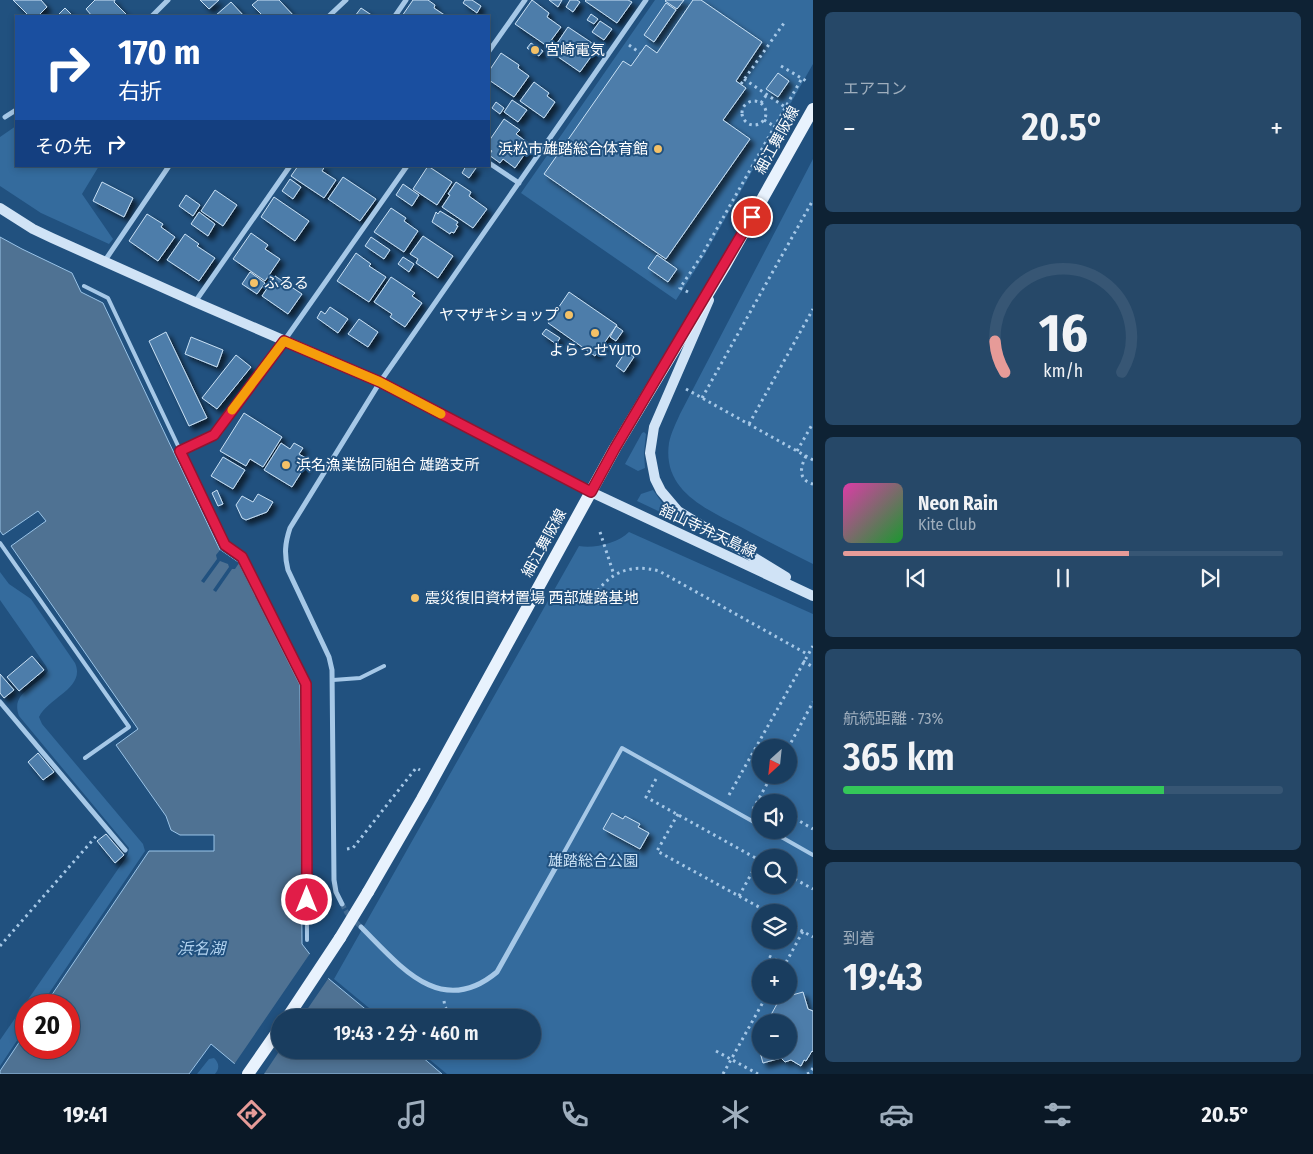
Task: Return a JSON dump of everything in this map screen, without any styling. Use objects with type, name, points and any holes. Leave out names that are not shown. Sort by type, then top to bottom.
[{"type":"main road","name":"細江舞阪線","points":[[293,1009],[328,958],[422,799],[615,448],[724,267],[813,109]]},
{"type":"main road","name":"舘山寺弁天島線","points":[[0,208],[33,229],[104,262],[380,382],[591,492],[813,595]]},
{"type":"main road","points":[[724,267],[654,427],[650,453],[652,466],[661,491],[678,511],[813,595]]},
{"type":"main road","points":[[248,1074],[271,1041]]},
{"type":"street","points":[[153,15],[168,0]]},
{"type":"street","points":[[331,15],[346,0]]},
{"type":"street","points":[[396,15],[406,0]]},
{"type":"street","points":[[490,50],[525,0]]},
{"type":"street","points":[[342,904],[336,892],[334,880],[332,680],[329,658],[288,570],[285,543],[290,528],[380,382],[646,0]]},
{"type":"street","points":[[5,117],[15,111]]},
{"type":"street","points":[[490,164],[519,183]]},
{"type":"street","points":[[104,262],[168,167]]},
{"type":"street","points":[[194,302],[289,167]]},
{"type":"street","points":[[284,341],[406,167]]},
{"type":"street","points":[[0,702],[124,850]]},
{"type":"street","points":[[361,927],[418,980],[430,987],[454,991],[474,987],[486,981],[497,972],[557,865]]},
{"type":"lane","points":[[84,286],[108,298],[225,545],[242,557],[306,684],[308,940]]},
{"type":"lane","points":[[180,451],[214,435],[284,341]]},
{"type":"lane","points":[[0,543],[129,727],[85,758]]},
{"type":"lane","points":[[332,680],[360,678],[384,666]]},
{"type":"lane","points":[[557,865],[622,748],[752,820]]},
{"type":"lane","points":[[786,839],[813,854]]},
{"type":"path","points":[[741,84],[764,54],[784,23]]},
{"type":"path","points":[[781,66],[808,82]]},
{"type":"path","points":[[688,292],[680,288],[702,255],[802,78]]},
{"type":"path","points":[[744,79],[785,107]]},
{"type":"path","points":[[761,103],[767,94]]},
{"type":"path","points":[[749,102],[761,103],[765,108],[764,120],[759,124],[747,123],[743,118],[744,106],[749,102]]},
{"type":"path","points":[[764,120],[774,126]]},
{"type":"path","points":[[702,398],[813,200]]},
{"type":"path","points":[[749,424],[813,309]]},
{"type":"path","points":[[686,389],[813,460]]},
{"type":"path","points":[[797,451],[813,422]]},
{"type":"path","points":[[806,456],[801,473],[807,482],[813,484]]},
{"type":"path","points":[[600,532],[614,575]]},
{"type":"path","points":[[600,604],[592,599],[604,582],[614,575],[630,569],[640,568],[659,572],[807,654]]},
{"type":"path","points":[[724,804],[813,646]]},
{"type":"path","points":[[803,662],[813,667]]},
{"type":"path","points":[[793,739],[813,702]]},
{"type":"path","points":[[347,849],[352,848],[416,768],[421,771]]},
{"type":"path","points":[[661,770],[646,797],[752,856]]},
{"type":"path","points":[[748,818],[752,811]]},
{"type":"path","points":[[678,814],[657,851],[754,904]]},
{"type":"path","points":[[797,820],[813,829]]},
{"type":"path","points":[[0,946],[104,826]]},
{"type":"path","points":[[739,896],[752,874]]},
{"type":"path","points":[[797,880],[813,889]]},
{"type":"path","points":[[797,928],[813,937]]},
{"type":"path","points":[[787,959],[802,931]]},
{"type":"path","points":[[769,956],[773,959]]},
{"type":"path","points":[[442,990],[446,1009]]},
{"type":"path","points":[[723,1074],[762,1004]]},
{"type":"path","points":[[716,1051],[758,1074]]},
{"type":"path","points":[[809,1074],[813,1068]]},
{"type":"green space","name":"浜松市雄踏総合体育館","points":[[655,0],[813,0],[813,64],[704,256],[676,300],[521,193]]},
{"type":"green space","points":[[15,127],[15,167],[98,167],[82,194],[113,239],[109,244],[41,213],[0,186],[0,137]]},
{"type":"green space","points":[[813,159],[813,564],[714,513],[689,496],[679,486],[672,474],[669,460],[669,443],[680,414]]},
{"type":"green space","points":[[644,432],[646,434],[645,468],[638,471],[625,464]]},
{"type":"green space","points":[[653,490],[673,518],[637,501],[641,494]]},
{"type":"green space","name":"雄踏総合公園","points":[[629,532],[813,614],[813,1074],[447,1074],[429,1059],[541,1059],[541,1009],[370,1009],[334,979],[579,546],[592,547],[619,539]]},
{"type":"green space","points":[[0,572],[9,584],[31,599],[75,663],[77,672],[71,686],[50,704],[39,717],[42,724],[143,844],[145,851],[48,994],[32,994],[125,859],[129,848],[19,716],[17,708],[21,695],[48,671],[0,600]]},
{"type":"green space","points":[[15,1018],[15,1044],[0,1066],[0,1040]]},
{"type":"green space","points":[[214,1058],[218,1066],[215,1074],[197,1074],[209,1059]]},
{"type":"water","name":"浜名湖","points":[[0,237],[72,273],[81,292],[103,303],[220,550],[239,563],[300,685],[302,944],[329,979],[365,1009],[271,1009],[271,1059],[424,1059],[442,1074],[247,1074],[211,1044],[189,1074],[0,1074],[0,1071],[15,1048],[15,1059],[80,1059],[80,994],[52,994],[149,851],[214,851],[214,835],[180,835],[171,830],[166,816],[116,745],[138,729],[11,546],[46,521],[38,511],[3,535],[0,531]]},
{"type":"pier","points":[[220,550],[239,563],[235,569],[232,569],[216,592],[213,590],[229,567],[228,564],[220,561],[204,583],[201,581],[217,559],[216,555]]},
{"type":"pier","points":[[311,952],[330,976],[307,1009],[272,1009]]},
{"type":"pier","points":[[271,1010],[271,1059],[274,1059],[264,1074],[243,1074],[233,1066]]},
{"type":"building","points":[[13,0],[41,0],[47,7],[39,15],[28,15]]},
{"type":"building","points":[[95,0],[115,0],[114,2],[127,15],[91,15],[86,9]]},
{"type":"building","points":[[200,0],[219,0],[209,9]]},
{"type":"building","points":[[258,0],[279,0],[293,15],[262,15],[252,5]]},
{"type":"building","points":[[413,0],[428,0],[435,5],[434,8],[444,15],[403,15]]},
{"type":"building","points":[[465,0],[472,0],[481,6],[477,13],[463,3]]},
{"type":"building","points":[[532,0],[549,13],[547,17],[561,27],[547,46],[515,24]]},
{"type":"building","points":[[549,0],[562,0],[558,7]]},
{"type":"building","points":[[570,0],[580,2],[573,12],[566,7]]},
{"type":"building","points":[[586,0],[628,0],[632,2],[617,23]]},
{"type":"building","points":[[666,0],[684,0],[677,9]]},
{"type":"building","points":[[693,0],[701,0],[762,42],[736,81],[746,88],[723,120],[750,139],[666,259],[544,174],[623,61],[631,66],[646,45],[657,53]]},
{"type":"building","points":[[231,2],[243,15],[216,15]]},
{"type":"building","points":[[666,3],[676,10],[654,42],[644,35]]},
{"type":"building","points":[[65,8],[72,15],[58,15]]},
{"type":"building","points":[[361,8],[372,15],[356,15]]},
{"type":"building","points":[[591,14],[598,19],[594,24],[587,20]]},
{"type":"building","points":[[600,21],[612,29],[604,40],[592,32]]},
{"type":"building","points":[[568,27],[598,47],[580,72],[551,52]]},
{"type":"building","points":[[531,43],[543,51],[539,56],[527,48]]},
{"type":"building","points":[[501,53],[519,65],[518,68],[529,76],[514,97],[490,81],[490,70]]},
{"type":"building","points":[[778,73],[789,81],[778,97],[766,89]]},
{"type":"building","points":[[534,82],[549,93],[547,96],[555,102],[544,118],[520,101]]},
{"type":"building","points":[[512,100],[527,110],[518,122],[504,112]]},
{"type":"building","points":[[496,102],[504,108],[500,114],[492,108]]},
{"type":"building","points":[[504,119],[520,130],[516,134],[531,145],[515,168],[503,159],[500,163],[490,156],[492,151],[490,150],[490,140]]},
{"type":"building","points":[[297,167],[324,167],[322,171],[336,180],[324,198],[291,176]]},
{"type":"building","points":[[427,167],[452,182],[437,205],[413,189]]},
{"type":"building","points":[[465,167],[476,168],[469,178],[462,173]]},
{"type":"building","points":[[343,177],[376,199],[360,221],[328,199]]},
{"type":"building","points":[[290,179],[301,187],[293,199],[282,191]]},
{"type":"building","points":[[102,182],[133,198],[124,217],[93,201]]},
{"type":"building","points":[[456,182],[471,192],[469,196],[487,209],[473,228],[442,207]]},
{"type":"building","points":[[403,184],[419,195],[412,206],[396,195]]},
{"type":"building","points":[[215,190],[237,205],[223,226],[201,211]]},
{"type":"building","points":[[186,195],[200,205],[193,216],[179,206]]},
{"type":"building","points":[[274,197],[309,221],[295,241],[261,217]]},
{"type":"building","points":[[391,208],[406,218],[404,221],[418,231],[404,252],[374,232]]},
{"type":"building","points":[[440,211],[458,222],[454,233],[451,232],[450,234],[432,222],[436,212],[438,214]]},
{"type":"building","points":[[199,212],[215,224],[208,236],[191,224]]},
{"type":"building","points":[[147,214],[163,224],[161,227],[175,237],[158,261],[129,241]]},
{"type":"building","points":[[251,233],[268,245],[265,249],[280,259],[265,281],[233,259]]},
{"type":"building","points":[[185,234],[199,244],[197,246],[215,258],[199,281],[167,260]]},
{"type":"building","points":[[423,236],[453,256],[438,278],[416,263],[418,259],[410,254]]},
{"type":"building","points":[[371,237],[390,250],[384,259],[365,246]]},
{"type":"building","points":[[356,253],[371,264],[369,266],[386,277],[369,302],[337,281]]},
{"type":"building","points":[[657,255],[677,269],[668,282],[648,268]]},
{"type":"building","points":[[403,257],[414,264],[409,272],[398,264]]},
{"type":"building","name":"ふるる","points":[[250,272],[265,283],[257,294],[242,284]]},
{"type":"building","points":[[275,276],[302,294],[288,314],[262,296]]},
{"type":"building","points":[[391,277],[415,293],[412,296],[422,303],[405,327],[390,317],[392,314],[374,302]]},
{"type":"building","points":[[569,292],[617,325],[595,356],[548,323]]},
{"type":"building","points":[[330,307],[348,319],[338,333],[317,318],[321,311],[325,314]]},
{"type":"building","points":[[359,319],[378,332],[368,347],[348,334]]},
{"type":"building","points":[[616,326],[623,331],[616,341],[610,337]]},
{"type":"building","points":[[546,329],[560,338],[556,344],[542,334]]},
{"type":"building","points":[[166,332],[207,418],[189,426],[149,341]]},
{"type":"building","points":[[191,337],[223,350],[217,367],[185,354]]},
{"type":"building","points":[[626,351],[634,357],[624,372],[616,366]]},
{"type":"building","points":[[236,355],[251,367],[217,409],[202,398]]},
{"type":"building","points":[[244,413],[282,437],[263,467],[250,459],[246,466],[220,451]]},
{"type":"building","name":"浜名漁業協同組合 雄踏支所","points":[[281,443],[290,449],[294,443],[303,448],[299,454],[309,460],[292,487],[264,470]]},
{"type":"building","points":[[223,457],[245,470],[233,489],[211,476]]},
{"type":"building","points":[[217,490],[223,504],[218,506],[212,493]]},
{"type":"building","points":[[258,494],[273,502],[267,512],[246,520],[242,518],[236,505],[242,496],[253,502]]},
{"type":"building","points":[[32,656],[44,670],[19,691],[7,677]]},
{"type":"building","points":[[0,674],[14,690],[4,698],[0,693]]},
{"type":"building","points":[[38,753],[54,772],[43,780],[28,762]]},
{"type":"building","points":[[612,813],[623,819],[625,816],[640,824],[638,827],[649,833],[640,849],[603,829]]},
{"type":"building","points":[[106,834],[124,855],[115,863],[97,841]]},
{"type":"building","points":[[803,992],[808,1009],[813,1011],[813,1052],[806,1061],[804,1060],[801,1066],[791,1060],[785,1062],[782,1059],[797,1059],[797,1014],[771,1014],[777,1004],[797,1004],[797,994]]},
{"type":"building","points":[[762,1059],[777,1059],[763,1063]]},
{"type":"tunnel","points":[[342,904],[347,913],[361,927]]},
{"type":"slow traffic","points":[[232,410],[284,341],[380,382],[441,414]]},
{"type":"place","name":"宮崎電気","points":[[535,50]]},
{"type":"place","name":"浜松市雄踏総合体育館","points":[[658,149]]},
{"type":"place","name":"ふるる","points":[[254,283]]},
{"type":"place","name":"ヤマザキショップ","points":[[569,315]]},
{"type":"place","name":"よらっせYUTO","points":[[595,333]]},
{"type":"place","name":"浜名漁業協同組合 雄踏支所","points":[[286,465]]},
{"type":"place","name":"震災復旧資材置場 西部雄踏基地","points":[[415,598]]},
{"type":"route","points":[[307,900],[306,684],[242,557],[225,545],[180,451],[214,435],[284,341],[380,382],[591,492],[615,448],[752,217]]}]
